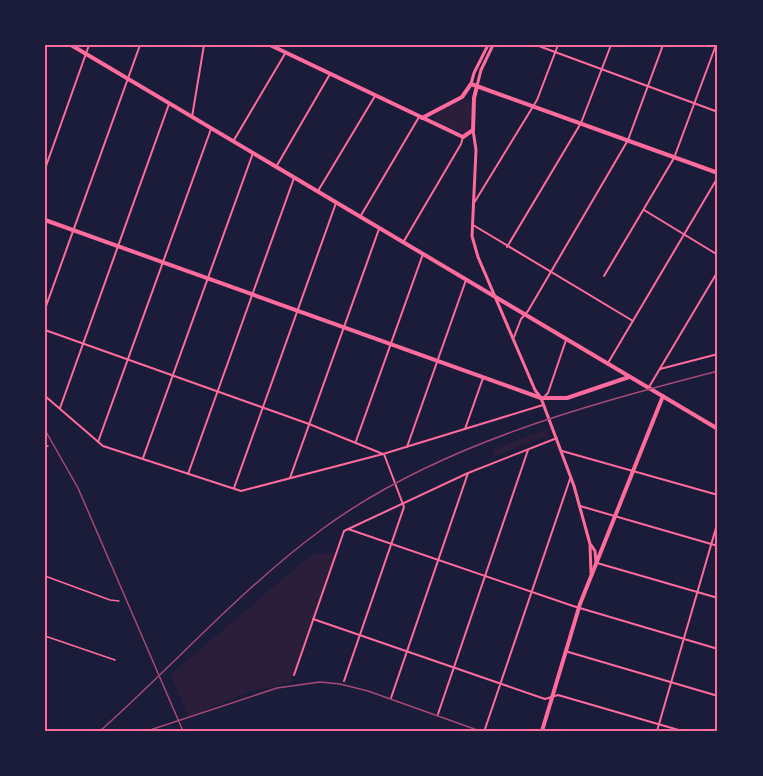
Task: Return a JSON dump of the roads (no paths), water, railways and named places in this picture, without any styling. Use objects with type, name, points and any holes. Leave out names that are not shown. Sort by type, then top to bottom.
[{"type":"main road","points":[[71,45],[718,429]]},
{"type":"main road","points":[[270,45],[463,137],[473,130],[473,102],[477,86]]},
{"type":"main road","points":[[420,118],[462,97],[471,84],[718,175]]},
{"type":"main road","points":[[462,97],[473,102]]},
{"type":"main road","points":[[45,220],[541,398],[567,398],[629,377]]},
{"type":"main road","points":[[542,731],[579,608],[663,396]]},
{"type":"street","points":[[45,168],[89,45]]},
{"type":"street","points":[[45,309],[140,45]]},
{"type":"street","points":[[192,117],[204,45]]},
{"type":"street","points":[[471,84],[474,72],[488,45]]},
{"type":"street","points":[[477,86],[481,70],[493,45]]},
{"type":"street","points":[[536,45],[718,112]]},
{"type":"street","points":[[473,204],[534,106],[558,45]]},
{"type":"street","points":[[507,247],[581,123],[611,45]]},
{"type":"street","points":[[513,340],[521,319],[628,141],[663,45]]},
{"type":"street","points":[[604,276],[674,158],[716,45]]},
{"type":"street","points":[[233,141],[286,52]]},
{"type":"street","points":[[276,166],[330,74]]},
{"type":"street","points":[[318,192],[375,96]]},
{"type":"street","points":[[60,408],[170,104]]},
{"type":"street","points":[[360,217],[420,118]]},
{"type":"street","points":[[98,442],[211,128]]},
{"type":"street","points":[[473,130],[476,150],[472,236],[494,296],[557,438],[590,544],[591,575]]},
{"type":"street","points":[[403,242],[463,137]]},
{"type":"street","points":[[143,458],[253,153]]},
{"type":"street","points":[[608,364],[718,175]]},
{"type":"street","points":[[189,474],[294,178]]},
{"type":"street","points":[[233,490],[336,203]]},
{"type":"street","points":[[644,210],[718,255]]},
{"type":"street","points":[[471,224],[633,321]]},
{"type":"street","points":[[290,478],[380,229]]},
{"type":"street","points":[[356,441],[423,254]]},
{"type":"street","points":[[648,388],[718,271]]},
{"type":"street","points":[[407,447],[466,280]]},
{"type":"street","points":[[45,330],[356,441],[384,454],[404,507],[344,681]]},
{"type":"street","points":[[541,398],[548,393],[566,340]]},
{"type":"street","points":[[660,369],[718,354]]},
{"type":"street","points":[[465,429],[484,377]]},
{"type":"street","points":[[45,396],[103,446],[241,491],[384,454],[543,405]]},
{"type":"street","points":[[294,675],[344,531],[468,473],[557,438]]},
{"type":"street","points":[[438,714],[529,449]]},
{"type":"street","points":[[561,450],[718,495]]},
{"type":"street","points":[[391,698],[468,473]]},
{"type":"street","points":[[485,729],[571,478]]},
{"type":"street","points":[[580,506],[718,546]]},
{"type":"street","points":[[657,731],[718,521]]},
{"type":"street","points":[[348,529],[579,608],[718,649]]},
{"type":"street","points":[[590,544],[595,551],[596,562],[718,598]]},
{"type":"street","points":[[314,619],[545,699],[558,695],[682,731]]},
{"type":"street","points":[[565,651],[718,696]]},
{"type":"lane","points":[[45,576],[110,600],[119,601]]},
{"type":"lane","points":[[45,636],[116,660]]},
{"type":"railway","points":[[100,731],[263,577],[321,530],[365,500],[461,452],[511,432],[615,399],[718,371]]},
{"type":"railway","points":[[45,430],[78,488],[183,731]]},
{"type":"railway","points":[[147,731],[277,688],[320,682],[368,691],[480,731]]}]
